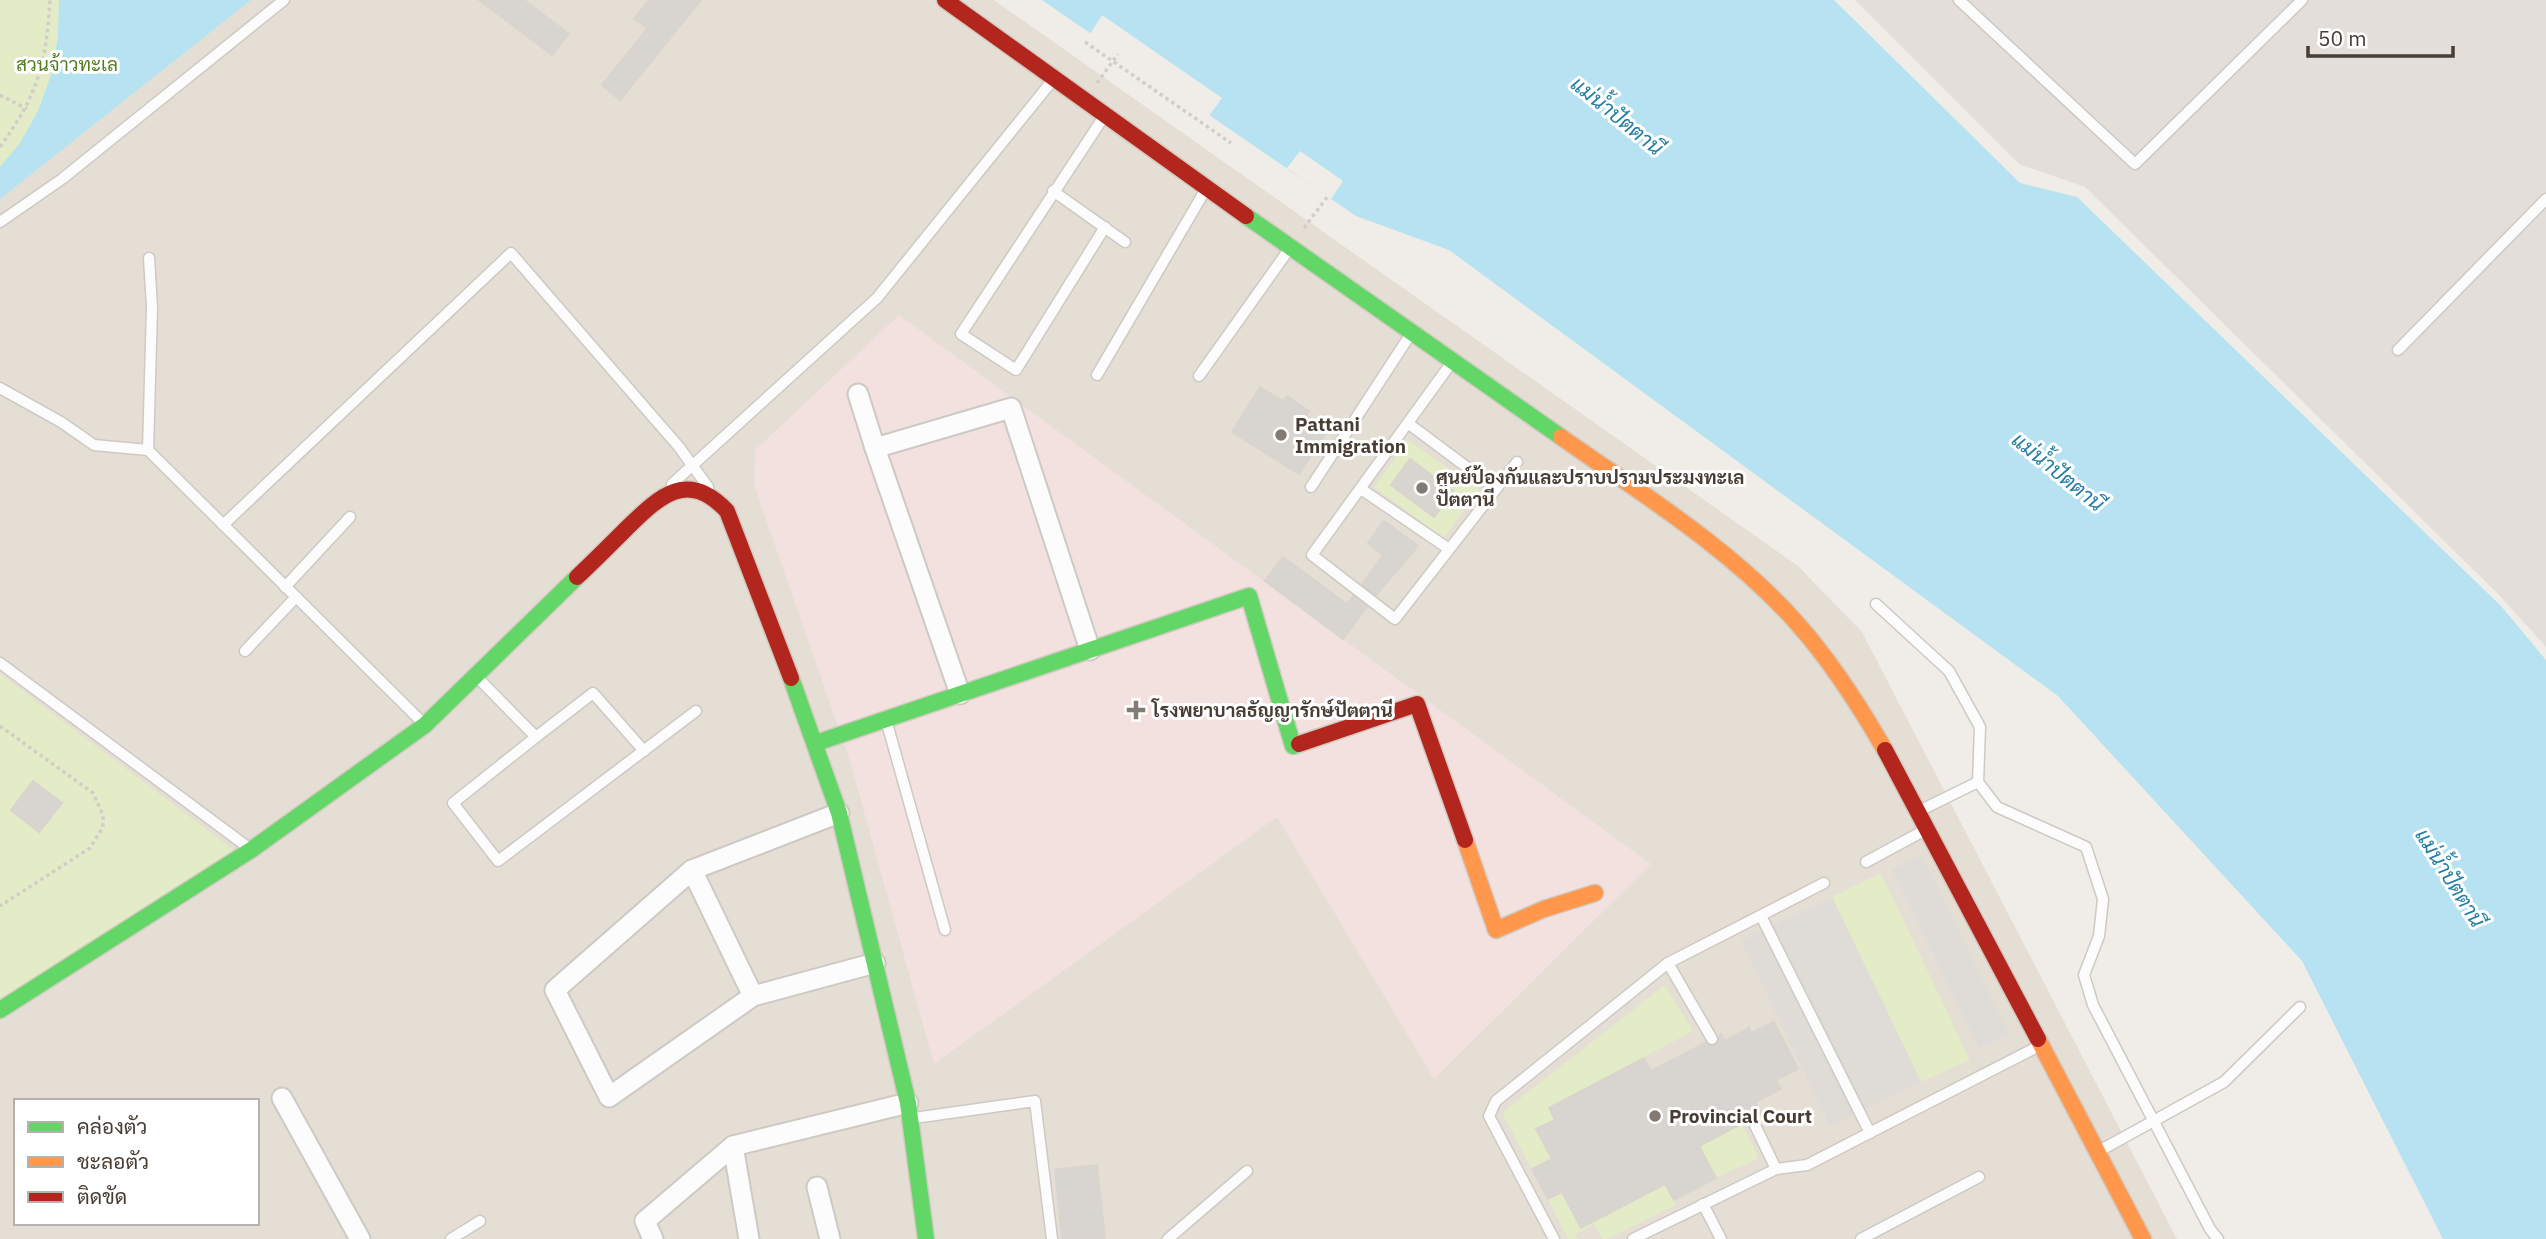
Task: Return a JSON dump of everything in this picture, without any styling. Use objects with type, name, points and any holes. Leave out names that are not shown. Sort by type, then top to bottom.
[{"type":"street","points":[[945,0],[1052,80],[1413,330],[1692,532],[1746,573],[1794,619],[1832,666],[1918,811],[2143,1239]]},
{"type":"street","points":[[858,394],[960,694]]},
{"type":"street","points":[[875,447],[1011,408],[1090,650]]},
{"type":"street","points":[[0,1010],[251,850],[425,724],[477,677],[660,496],[674,489],[689,488],[704,492],[717,500],[727,511],[816,743],[839,813],[909,1111],[926,1239]]},
{"type":"street","points":[[816,743],[1249,596],[1293,746],[1417,704],[1496,930],[1544,909],[1595,893]]},
{"type":"street","points":[[839,813],[692,870],[555,990],[609,1097],[753,996],[874,963]]},
{"type":"street","points":[[692,870],[753,996]]},
{"type":"street","points":[[282,1098],[360,1239]]},
{"type":"street","points":[[653,1239],[645,1221],[733,1146],[909,1111]]},
{"type":"street","points":[[733,1146],[749,1239]]},
{"type":"street","points":[[817,1187],[830,1239]]},
{"type":"lane","points":[[0,222],[62,179],[284,0]]},
{"type":"lane","points":[[1959,0],[2135,164],[2302,0]]},
{"type":"lane","points":[[660,496],[877,298],[1052,80]]},
{"type":"lane","points":[[1104,116],[961,334],[1016,370],[1105,227]]},
{"type":"lane","points":[[1097,375],[1206,188]]},
{"type":"lane","points":[[1053,191],[1125,242]]},
{"type":"lane","points":[[2398,350],[2546,199]]},
{"type":"lane","points":[[1199,376],[1291,247]]},
{"type":"lane","points":[[223,525],[511,253],[692,465],[717,500]]},
{"type":"lane","points":[[148,450],[152,307],[149,258]]},
{"type":"lane","points":[[1311,487],[1413,330]]},
{"type":"lane","points":[[1454,360],[1312,555],[1395,619],[1517,462]]},
{"type":"lane","points":[[0,388],[61,422],[94,445],[148,450],[425,724]]},
{"type":"lane","points":[[1409,424],[1496,489]]},
{"type":"lane","points":[[1361,489],[1449,550]]},
{"type":"lane","points":[[285,587],[350,517]]},
{"type":"lane","points":[[245,651],[296,597]]},
{"type":"lane","points":[[1876,604],[1949,671],[1980,727],[1978,782],[1997,807],[2086,847],[2103,899],[2099,936],[2084,975],[2093,1005],[2210,1229],[2218,1239]]},
{"type":"lane","points":[[0,663],[251,850]]},
{"type":"lane","points":[[477,677],[536,737]]},
{"type":"lane","points":[[644,751],[593,694],[453,803],[498,861],[644,751],[696,711]]},
{"type":"lane","points":[[886,719],[945,930]]},
{"type":"lane","points":[[1918,811],[1978,782]]},
{"type":"lane","points":[[1866,862],[1927,829]]},
{"type":"lane","points":[[1554,1239],[1489,1116],[1496,1101],[1668,963],[1824,883]]},
{"type":"lane","points":[[1761,916],[1870,1133]]},
{"type":"lane","points":[[1668,963],[1712,1039]]},
{"type":"lane","points":[[2097,1152],[2155,1123],[2224,1082],[2300,1007]]},
{"type":"lane","points":[[1633,1239],[1776,1169],[1807,1165],[2041,1045]]},
{"type":"lane","points":[[909,1111],[1035,1101],[1052,1239]]},
{"type":"lane","points":[[1752,1119],[1776,1169]]},
{"type":"lane","points":[[1168,1239],[1247,1171]]},
{"type":"lane","points":[[1861,1239],[1979,1177]]},
{"type":"lane","points":[[1703,1203],[1721,1239]]},
{"type":"lane","points":[[451,1239],[480,1221]]},
{"type":"path","points":[[0,146],[27,109],[47,50],[50,0]]},
{"type":"path","points":[[1085,42],[1231,143]]},
{"type":"path","points":[[1083,102],[1118,54]]},
{"type":"path","points":[[0,95],[27,109]]},
{"type":"path","points":[[1291,247],[1328,196]]},
{"type":"path","points":[[0,726],[93,793],[103,815],[103,827],[90,848],[0,906]]},
{"type":"shaded area","points":[[0,0],[994,0],[1798,566],[1862,632],[2177,1239],[0,1239]]},
{"type":"shaded area","points":[[1855,0],[2546,0],[2546,647],[2500,596],[2085,187],[2019,164]]},
{"type":"shaded area","name":"โรงพยาบาลธัญญารักษ์ปัตตานี","points":[[899,315],[1651,864],[1434,1079],[1277,817],[934,1064],[850,761],[754,485],[755,450]]},
{"type":"shaded area","points":[[1922,855],[2009,1034],[1979,1048],[1892,870]]},
{"type":"shaded area","points":[[1832,897],[1921,1082],[1830,1126],[1741,941]]},
{"type":"green space","name":"สวนจ้าวทะเล","points":[[0,0],[251,0],[0,199]]},
{"type":"green space","points":[[1408,440],[1479,490],[1444,538],[1374,487]]},
{"type":"green space","points":[[0,674],[234,850],[0,1000]]},
{"type":"green space","points":[[1881,873],[1970,1060],[1921,1082],[1832,897]]},
{"type":"green space","points":[[1665,985],[1693,1031],[1549,1108],[1555,1120],[1537,1130],[1552,1159],[1532,1169],[1504,1117],[1504,1111]]},
{"type":"green space","points":[[1742,1124],[1759,1158],[1716,1178],[1699,1146]]},
{"type":"green space","points":[[1665,1184],[1676,1205],[1607,1239],[1602,1239],[1594,1224],[1575,1235],[1577,1239],[1568,1239],[1548,1199],[1562,1192],[1571,1209]]},
{"type":"water","name":"สวนจ้าวทะเล","points":[[59,0],[251,0],[0,199],[0,167],[20,143],[38,111],[51,75],[58,37]]},
{"type":"water","name":"แม่น้ำปัตตานี","points":[[1042,0],[1834,0],[2020,183],[2077,197],[2501,606],[2546,660],[2546,1239],[2443,1239],[2302,961],[2058,696],[1449,250],[1356,216]]},
{"type":"pier","points":[[1102,15],[1222,98],[1209,116],[1090,34]]},
{"type":"pier","points":[[1300,151],[1343,181],[1331,199],[1287,168]]},
{"type":"building","points":[[479,0],[524,0],[569,34],[552,55]]},
{"type":"building","points":[[649,0],[701,0],[620,100],[602,85],[648,28],[634,19]]},
{"type":"building","points":[[1260,387],[1283,401],[1287,396],[1309,411],[1306,415],[1328,429],[1299,474],[1232,432]]},
{"type":"building","name":"ศูนย์ป้องกันและปราบปรามประมงทะเล ปัตตานี","points":[[1410,459],[1453,491],[1434,517],[1391,485]]},
{"type":"building","points":[[1384,521],[1418,546],[1376,595],[1362,584],[1383,555],[1368,543]]},
{"type":"building","points":[[1283,557],[1347,604],[1353,596],[1367,607],[1343,639],[1265,581]]},
{"type":"building","points":[[33,781],[62,803],[39,832],[11,810]]},
{"type":"building","name":"Provincial Court","points":[[1774,1022],[1798,1069],[1776,1080],[1781,1089],[1755,1102],[1762,1114],[1748,1113],[1745,1122],[1699,1146],[1716,1178],[1674,1200],[1665,1184],[1581,1228],[1562,1192],[1548,1199],[1532,1169],[1552,1159],[1536,1129],[1555,1120],[1549,1108],[1644,1058],[1651,1071],[1705,1043],[1715,1046],[1721,1034],[1725,1041],[1749,1028],[1751,1033]]},
{"type":"building","points":[[1097,1165],[1105,1239],[1062,1239],[1055,1170]]},
{"type":"traffic: fast","points":[[1246,216],[1561,437]]},
{"type":"traffic: fast","points":[[0,1010],[251,850],[425,725],[577,577]]},
{"type":"traffic: fast","points":[[816,743],[1249,596],[1293,746],[1299,744]]},
{"type":"traffic: fast","points":[[791,678],[839,813],[908,1103],[926,1239]]},
{"type":"traffic: slow","points":[[1561,437],[1684,523],[1770,595],[1833,668],[1885,750]]},
{"type":"traffic: slow","points":[[1465,840],[1496,930],[1544,909],[1595,893]]},
{"type":"traffic: slow","points":[[2038,1039],[2143,1239]]},
{"type":"traffic: jam","points":[[945,0],[1246,216]]},
{"type":"traffic: jam","points":[[577,577],[639,516],[663,497],[686,489],[699,491],[713,498],[727,511],[791,678]]},
{"type":"traffic: jam","points":[[1299,744],[1417,704],[1465,840]]},
{"type":"traffic: jam","points":[[1885,750],[2038,1039]]},
{"type":"place","name":"Pattani Immigration","points":[[1281,435]]},
{"type":"place","name":"ศูนย์ป้องกันและปราบปรามประมงทะเล ปัตตานี","points":[[1422,488]]},
{"type":"place","name":"โรงพยาบาลธัญญารักษ์ปัตตานี","points":[[1136,710]]},
{"type":"place","name":"Provincial Court","points":[[1655,1116]]}]
